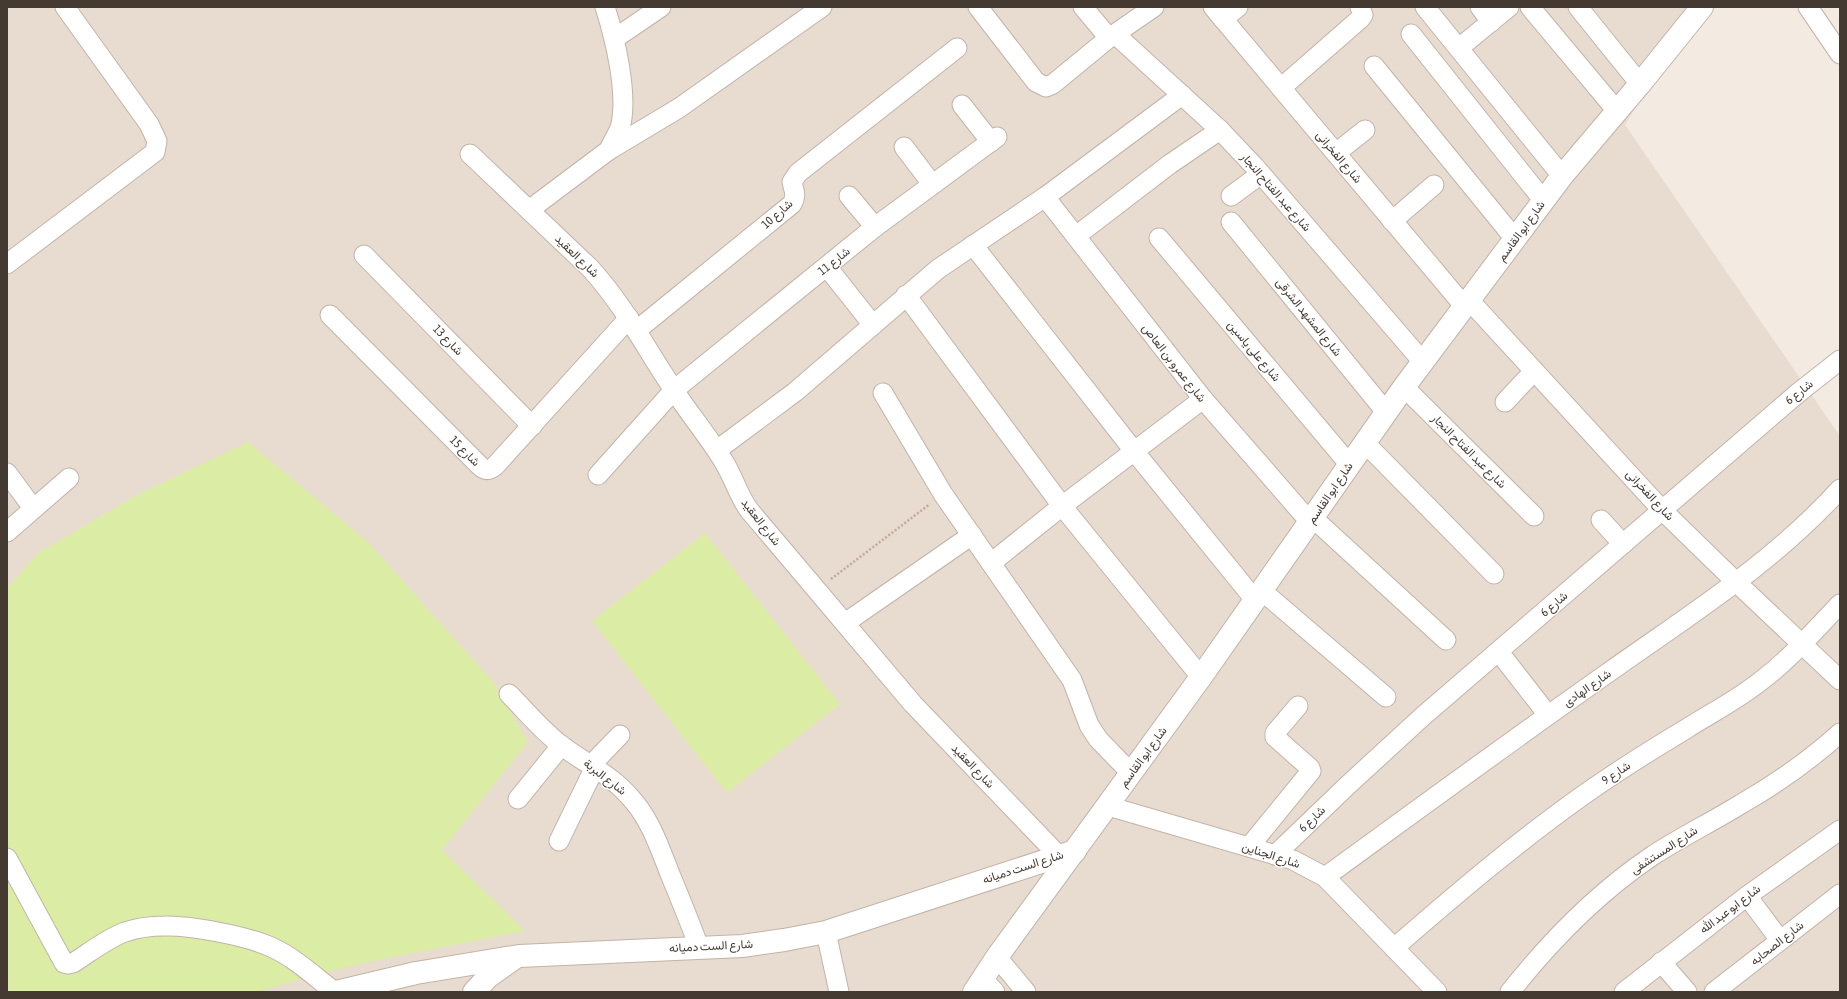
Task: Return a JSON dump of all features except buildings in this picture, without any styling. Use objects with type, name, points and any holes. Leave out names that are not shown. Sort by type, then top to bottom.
[{"type":"street","points":[[7,264],[155,152],[157,141],[149,124],[65,7]]},
{"type":"street","points":[[605,7],[614,39],[624,105],[620,128],[609,150]]},
{"type":"street","points":[[614,39],[661,7]]},
{"type":"street","points":[[529,210],[609,150],[679,108],[822,7]]},
{"type":"street","points":[[978,7],[1036,82],[1046,87],[1053,84],[1112,36],[1154,7]]},
{"type":"street","name":"شارع عبد الفتاح النجار","points":[[1083,7],[1112,36],[1182,95],[1220,130],[1261,174],[1423,362]]},
{"type":"street","points":[[1218,13],[1238,7]]},
{"type":"street","points":[[1281,88],[1361,18],[1363,11],[1360,7]]},
{"type":"street","points":[[1425,7],[1562,176]]},
{"type":"street","points":[[1480,7],[1492,22]]},
{"type":"street","points":[[1459,48],[1509,7]]},
{"type":"street","points":[[1530,7],[1617,111]]},
{"type":"street","points":[[1578,7],[1640,84]]},
{"type":"street","points":[[1808,7],[1837,43]]},
{"type":"street","name":"شارع ابو القاسم","points":[[984,988],[997,957],[1067,853],[1108,806],[1312,520],[1364,442],[1404,387],[1543,200],[1640,84],[1699,8]]},
{"type":"street","name":"شارع الفخرانى","points":[[1218,13],[1392,221],[1467,304],[1534,371],[1662,510],[1840,680]]},
{"type":"street","points":[[1411,34],[1543,200]]},
{"type":"street","name":"شارع 10","points":[[633,324],[792,204],[796,192],[792,182],[798,173],[957,48]]},
{"type":"street","points":[[1374,66],[1515,239]]},
{"type":"street","points":[[717,450],[795,392],[938,269],[1045,197],[1182,95]]},
{"type":"street","name":"شارع 11","points":[[598,475],[674,390],[875,227],[994,140],[962,105]]},
{"type":"street","points":[[1076,236],[1170,164],[1220,130]]},
{"type":"street","points":[[1336,153],[1365,130]]},
{"type":"street","points":[[904,147],[932,184]]},
{"type":"street","name":"شارع العقيد","points":[[470,154],[590,268],[615,296],[674,390],[726,464],[743,502],[913,704],[1067,853]]},
{"type":"street","points":[[1231,196],[1261,174]]},
{"type":"street","points":[[1392,221],[1434,185]]},
{"type":"street","points":[[849,196],[875,227]]},
{"type":"street","name":"شارع عمرو بن العاص","points":[[1045,197],[1203,399],[1312,520],[1446,640]]},
{"type":"street","name":"شارع المشهد الشرقى","points":[[1231,222],[1386,412]]},
{"type":"street","name":"شارع على ياسين","points":[[1159,238],[1349,464]]},
{"type":"street","points":[[973,245],[1134,451],[1258,595],[1386,697]]},
{"type":"street","name":"شارع 13","points":[[364,255],[532,426]]},
{"type":"street","points":[[827,266],[873,325]]},
{"type":"street","points":[[906,296],[1062,506],[1201,677]]},
{"type":"street","name":"شارع 15","points":[[330,315],[484,470],[490,470],[495,466],[532,426],[633,324]]},
{"type":"street","name":"شارع 6","points":[[1276,855],[1359,774],[1422,717],[1798,392],[1840,360]]},
{"type":"street","points":[[1505,402],[1534,371]]},
{"type":"street","name":"شارع عبد الفتاح النجار","points":[[1404,387],[1534,516]]},
{"type":"street","points":[[883,393],[943,494],[1072,680],[1089,725],[1098,739],[1131,773]]},
{"type":"street","points":[[991,563],[1062,506],[1203,399]]},
{"type":"street","points":[[1364,442],[1494,574]]},
{"type":"street","points":[[7,473],[34,508]]},
{"type":"street","points":[[7,532],[69,478]]},
{"type":"street","name":"شارع الهادى","points":[[1325,877],[1548,715],[1736,582],[1797,533],[1840,489]]},
{"type":"street","points":[[1601,520],[1623,544]]},
{"type":"street","points":[[845,623],[972,535]]},
{"type":"street","name":"شارع 9","points":[[1394,948],[1517,844],[1582,796],[1649,751],[1757,684],[1782,663],[1840,604]]},
{"type":"street","points":[[1499,652],[1548,715]]},
{"type":"street","name":"شارع البربة","points":[[509,694],[561,746],[615,782],[629,796],[652,828],[699,948]]},
{"type":"street","points":[[1249,847],[1311,771],[1308,766],[1275,738],[1275,733],[1298,706]]},
{"type":"street","name":"شارع المستشفى","points":[[1510,992],[1574,918],[1612,886],[1652,856],[1694,830],[1742,804],[1787,774],[1840,733]]},
{"type":"street","points":[[559,841],[593,766],[620,735]]},
{"type":"street","points":[[518,799],[561,746]]},
{"type":"street","name":"شارع الجناين","points":[[1108,806],[1293,860],[1325,877],[1437,992]]},
{"type":"street","name":"شارع ابو عبد الله","points":[[1624,992],[1747,896],[1840,830]]},
{"type":"street","name":"شارع الست دميانه","points":[[336,992],[389,986],[450,966],[518,956],[742,946],[784,940],[826,932],[1067,853]]},
{"type":"street","points":[[7,858],[64,963],[73,963],[112,938],[124,933],[150,927],[177,926],[248,939],[271,947],[292,959],[336,992]]},
{"type":"street","name":"شارع الصحابه","points":[[1714,992],[1840,894]]},
{"type":"street","points":[[1747,896],[1780,940]]},
{"type":"street","points":[[826,932],[839,992]]},
{"type":"street","points":[[474,992],[488,977],[518,956]]},
{"type":"street","points":[[997,957],[1026,992]]},
{"type":"street","points":[[1661,962],[1687,992]]},
{"type":"path","points":[[817,590],[943,494]]},
{"type":"shaded area","points":[[7,7],[1694,7],[1625,125],[1840,436],[1840,992],[7,992]]},
{"type":"green space","points":[[248,442],[368,542],[493,682],[528,742],[442,850],[525,931],[377,960],[319,974],[257,992],[7,992],[7,588],[38,553],[137,495]]},
{"type":"green space","points":[[705,533],[840,704],[727,793],[592,621]]}]
